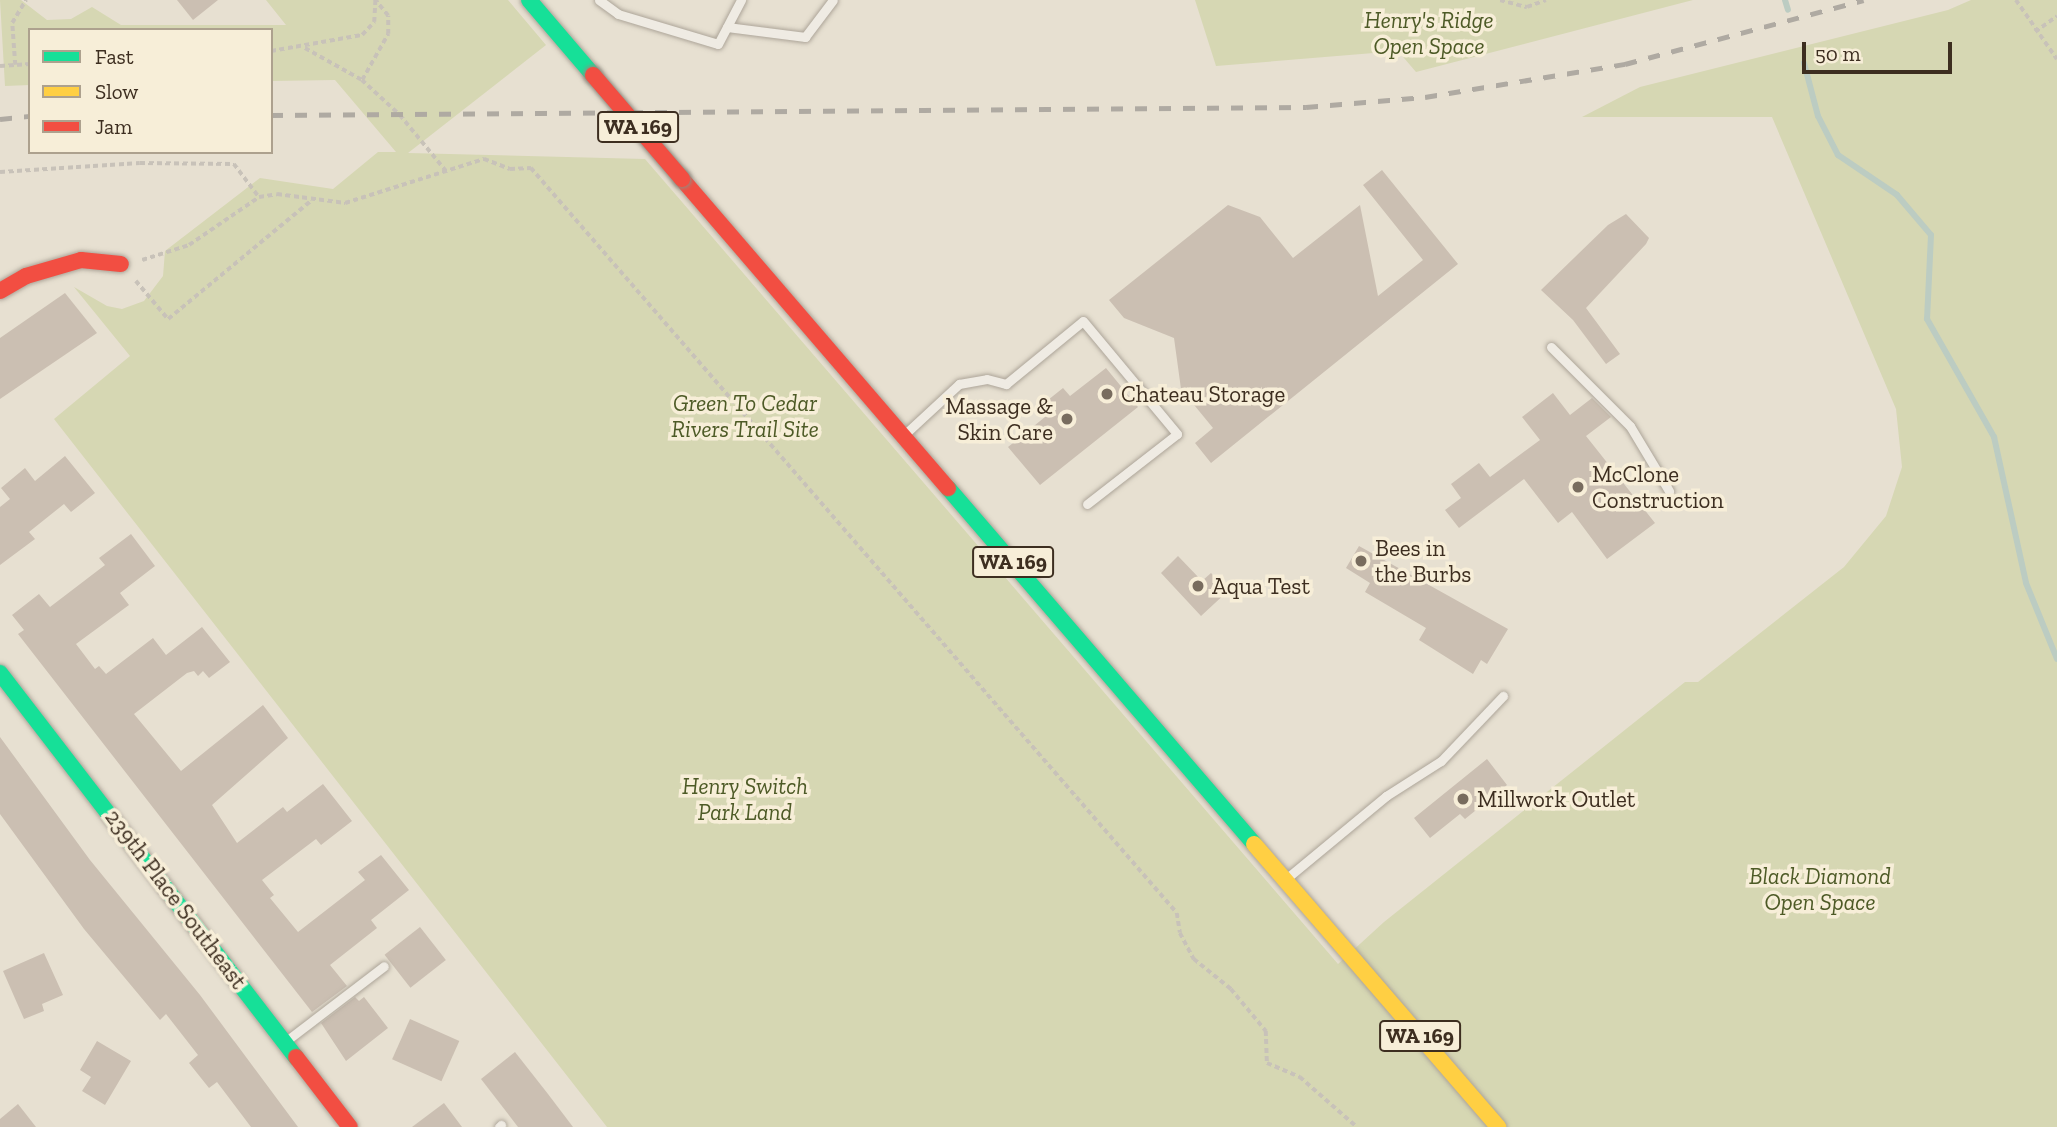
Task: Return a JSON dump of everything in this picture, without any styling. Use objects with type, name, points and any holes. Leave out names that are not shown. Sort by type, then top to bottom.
[{"type":"main road","name":"WA 169","points":[[529,0],[1498,1127]]},
{"type":"main road","points":[[0,291],[26,276],[81,260],[121,264]]},
{"type":"main road","name":"239th Place Southeast","points":[[0,673],[350,1127]]},
{"type":"lane","points":[[599,0],[618,14],[718,44],[740,0]]},
{"type":"lane","points":[[727,27],[805,37],[833,0]]},
{"type":"lane","points":[[904,435],[959,384],[987,379],[1006,384],[1083,321],[1177,434],[1087,505]]},
{"type":"lane","points":[[1551,347],[1630,426],[1669,491]]},
{"type":"lane","points":[[1286,879],[1386,796],[1441,761],[1503,696]]},
{"type":"lane","points":[[285,1042],[384,966]]},
{"type":"path","points":[[15,65],[12,23],[26,0]]},
{"type":"path","points":[[273,51],[305,48],[362,35],[374,22],[375,0]]},
{"type":"path","points":[[362,79],[388,34],[388,16],[375,0]]},
{"type":"path","points":[[1500,0],[1527,7],[1546,0]]},
{"type":"path","points":[[2016,0],[2035,32],[2057,59]]},
{"type":"path","points":[[2035,32],[2057,16]]},
{"type":"path","points":[[305,48],[362,79],[400,115],[446,171]]},
{"type":"path","points":[[0,66],[28,64]]},
{"type":"path","points":[[313,199],[168,319],[121,264],[171,254],[259,197],[277,194],[313,199],[345,204],[484,159],[510,169],[531,168],[1177,913],[1180,933],[1194,959],[1231,989],[1266,1031],[1267,1063],[1300,1077],[1357,1127]]},
{"type":"path","points":[[0,172],[140,163],[234,164],[259,197]]},
{"type":"green space","points":[[0,0],[21,0],[47,20],[71,19],[92,7],[121,25],[286,25],[266,0],[508,0],[546,45],[408,153],[645,159],[1338,964],[1384,922],[1685,682],[1698,682],[1844,567],[1886,516],[1902,467],[1896,409],[1772,117],[1582,117],[1640,87],[1948,10],[1971,0],[2057,0],[2057,1127],[607,1127],[54,419],[130,356],[74,287],[107,306],[122,309],[144,301],[163,276],[165,251],[260,178],[333,189],[378,152],[396,152],[335,80],[273,81],[273,28],[28,28],[28,85],[5,86]]},
{"type":"green space","name":"Henry's Ridge Open Space","points":[[1195,0],[1693,0],[1416,72],[1398,51],[1216,66]]},
{"type":"building","points":[[177,0],[218,0],[193,20]]},
{"type":"building","points":[[1382,170],[1458,264],[1211,463],[1195,443],[1213,428],[1181,389],[1174,338],[1124,318],[1109,300],[1228,205],[1260,217],[1293,258],[1360,205],[1378,296],[1423,260],[1363,185]]},
{"type":"building","points":[[1626,214],[1649,238],[1586,308],[1620,354],[1606,364],[1573,320],[1541,290],[1608,225]]},
{"type":"building","points":[[65,293],[97,333],[0,399],[0,338]]},
{"type":"building","points":[[1106,368],[1138,407],[1040,485],[1008,447],[1045,417],[1038,408],[1063,388],[1070,396]]},
{"type":"building","name":"McClone Construction","points":[[1553,393],[1570,415],[1592,398],[1611,417],[1586,436],[1655,523],[1607,559],[1572,512],[1558,523],[1524,479],[1459,528],[1445,510],[1461,498],[1451,484],[1479,463],[1490,477],[1540,440],[1522,417]]},
{"type":"building","points":[[65,456],[95,493],[71,512],[64,504],[29,532],[35,539],[0,565],[0,507],[10,499],[1,488],[25,468],[35,481]]},
{"type":"building","points":[[131,534],[155,566],[120,593],[129,605],[76,644],[95,669],[99,666],[106,674],[153,638],[166,655],[202,627],[230,662],[209,678],[203,671],[198,676],[194,671],[187,673],[134,714],[181,771],[263,705],[288,738],[212,805],[237,843],[283,807],[287,812],[323,784],[352,821],[321,845],[316,839],[262,880],[274,895],[270,898],[298,932],[365,880],[358,872],[381,855],[409,890],[371,920],[377,928],[330,965],[347,986],[312,1012],[18,634],[24,630],[12,615],[39,594],[50,607],[105,565],[99,558]]},
{"type":"building","points":[[1359,546],[1508,629],[1487,664],[1481,660],[1473,674],[1419,640],[1426,628],[1365,592],[1370,583],[1346,568]]},
{"type":"building","name":"Aqua Test","points":[[1178,556],[1202,581],[1211,573],[1228,591],[1201,616],[1161,573]]},
{"type":"building","points":[[0,737],[90,860],[200,995],[298,1127],[251,1127],[217,1082],[209,1088],[189,1063],[198,1055],[166,1014],[160,1020],[84,929],[0,814]]},
{"type":"building","name":"Millwork Outlet","points":[[1487,759],[1507,785],[1465,819],[1460,814],[1430,838],[1414,818]]},
{"type":"building","points":[[420,927],[446,960],[410,988],[385,955]]},
{"type":"building","points":[[44,953],[63,995],[42,1004],[44,1011],[24,1019],[3,971]]},
{"type":"building","points":[[355,997],[359,1001],[364,997],[388,1028],[346,1061],[321,1023]]},
{"type":"building","points":[[410,1019],[459,1041],[441,1081],[392,1059]]},
{"type":"building","points":[[97,1041],[131,1061],[105,1105],[82,1091],[91,1077],[80,1070]]},
{"type":"building","points":[[515,1052],[573,1127],[518,1127],[481,1079]]},
{"type":"building","points":[[444,1103],[462,1127],[412,1127]]},
{"type":"building","points":[[18,1104],[36,1127],[0,1127],[0,1119]]},
{"type":"waterway","points":[[1785,0],[1788,10]]},
{"type":"waterway","points":[[1804,63],[1818,116],[1838,155],[1897,195],[1931,235],[1927,319],[1994,437],[2026,583],[2057,659]]},
{"type":"railway","points":[[273,115],[1306,107],[1425,97],[1625,64],[1864,0]]},
{"type":"railway","points":[[0,119],[28,116]]},
{"type":"traffic: fast","points":[[529,0],[593,75]]},
{"type":"traffic: fast","points":[[948,488],[1254,844]]},
{"type":"traffic: fast","points":[[0,673],[296,1057]]},
{"type":"traffic: slow","points":[[1254,844],[1498,1127]]},
{"type":"traffic: jam","points":[[593,75],[682,179]]},
{"type":"traffic: jam","points":[[682,179],[948,488]]},
{"type":"traffic: jam","points":[[0,291],[26,276],[81,260],[121,264]]},
{"type":"traffic: jam","points":[[296,1057],[350,1127]]},
{"type":"place","name":"Chateau Storage","points":[[1107,394]]},
{"type":"place","name":"Massage & Skin Care","points":[[1067,419]]},
{"type":"place","name":"McClone Construction","points":[[1578,487]]},
{"type":"place","name":"Bees in the Burbs","points":[[1361,561]]},
{"type":"place","name":"Aqua Test","points":[[1198,586]]},
{"type":"place","name":"Millwork Outlet","points":[[1463,799]]},
{"type":"park label","name":"Green To Cedar Rivers Trail Site","points":[[745,416]]},
{"type":"park label","name":"Henry Switch Park Land","points":[[745,799]]},
{"type":"park label","name":"Black Diamond Open Space","points":[[1820,889]]}]
